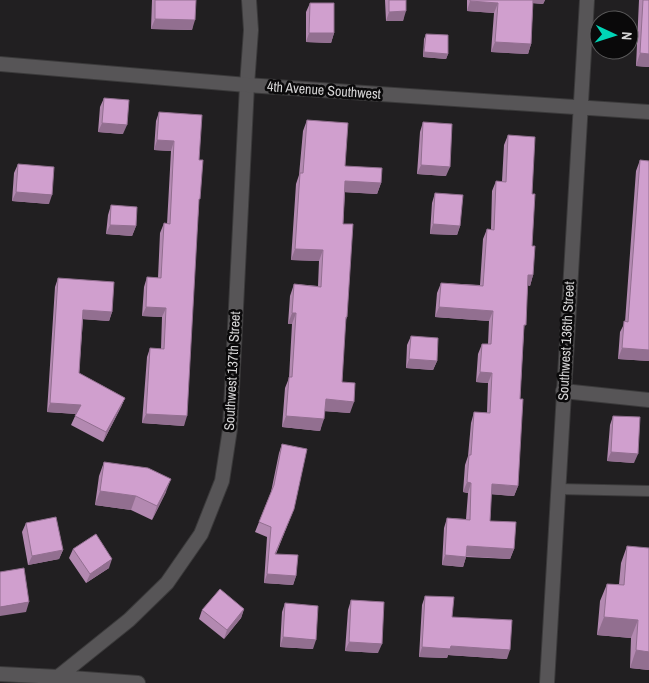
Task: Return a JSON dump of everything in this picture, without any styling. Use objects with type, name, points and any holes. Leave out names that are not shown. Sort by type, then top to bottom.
[{"type":"street","name":"Southwest 137th Street","points":[[58,677],[128,620],[167,583],[201,534],[222,481],[230,429],[251,30],[249,0]]},
{"type":"street","name":"Southwest 136th Street","points":[[547,683],[587,0]]},
{"type":"street","name":"4th Avenue Southwest","points":[[0,64],[247,85],[649,112]]},
{"type":"street","points":[[563,391],[649,400]]},
{"type":"street","points":[[0,674],[138,683]]},
{"type":"lane","points":[[558,490],[649,491]]},
{"type":"building","points":[[155,0],[196,0],[195,20],[155,19]]},
{"type":"building","points":[[389,0],[406,0],[406,11],[389,12]]},
{"type":"building","points":[[470,0],[533,0],[531,44],[495,42],[498,3]]},
{"type":"building","points":[[643,0],[649,0],[649,54],[640,53]]},
{"type":"building","points":[[310,3],[334,3],[334,33],[309,33]]},
{"type":"building","points":[[426,34],[448,35],[448,54],[424,52]]},
{"type":"building","points":[[104,98],[129,100],[127,125],[102,123]]},
{"type":"building","points":[[159,112],[202,115],[199,160],[203,160],[199,199],[187,416],[146,414],[150,348],[164,349],[166,308],[146,307],[147,277],[161,278],[164,223],[170,224],[174,141],[157,140]]},
{"type":"building","points":[[307,120],[348,123],[345,166],[382,168],[381,183],[345,181],[343,224],[353,224],[342,382],[355,383],[354,402],[326,399],[324,419],[286,416],[289,377],[292,377],[296,313],[292,313],[294,284],[321,287],[323,250],[295,249],[300,173],[303,173]]},
{"type":"building","points":[[423,122],[452,124],[450,167],[421,165]]},
{"type":"building","points":[[508,135],[535,137],[532,194],[535,194],[532,246],[535,246],[533,275],[528,275],[526,325],[524,325],[520,399],[523,399],[518,486],[492,484],[490,521],[516,522],[514,549],[467,546],[466,557],[445,555],[447,518],[470,520],[471,483],[467,482],[474,412],[490,413],[492,373],[480,372],[482,344],[491,344],[493,311],[439,307],[441,283],[483,286],[487,229],[494,230],[496,181],[506,182]]},
{"type":"building","points":[[640,160],[649,161],[649,350],[622,348],[624,321],[628,322]]},
{"type":"building","points":[[18,164],[54,167],[52,195],[16,192]]},
{"type":"building","points":[[435,193],[463,195],[460,226],[433,224]]},
{"type":"building","points":[[111,205],[137,207],[136,226],[110,225]]},
{"type":"building","points":[[58,278],[114,282],[112,312],[83,310],[79,373],[125,398],[106,432],[75,416],[81,405],[50,403]]},
{"type":"building","points":[[411,336],[438,338],[437,361],[409,359]]},
{"type":"building","points":[[613,416],[640,417],[638,454],[611,452]]},
{"type":"building","points":[[282,444],[307,449],[294,509],[275,554],[298,555],[296,576],[267,574],[271,527],[259,522],[274,485]]},
{"type":"building","points":[[104,462],[148,468],[171,479],[157,506],[136,496],[100,491]]},
{"type":"building","points":[[56,517],[63,550],[32,556],[26,523]]},
{"type":"building","points":[[96,534],[112,559],[90,574],[73,549]]},
{"type":"building","points":[[627,546],[649,548],[649,652],[636,650],[638,620],[604,617],[607,584],[624,585]]},
{"type":"building","points":[[24,568],[29,602],[0,607],[0,572]]},
{"type":"building","points":[[220,589],[244,609],[227,630],[202,610]]},
{"type":"building","points":[[425,596],[454,597],[452,617],[512,620],[510,650],[451,646],[450,649],[422,647]]},
{"type":"building","points":[[351,600],[384,602],[382,644],[349,642]]},
{"type":"building","points":[[285,603],[318,606],[316,640],[283,637]]}]
